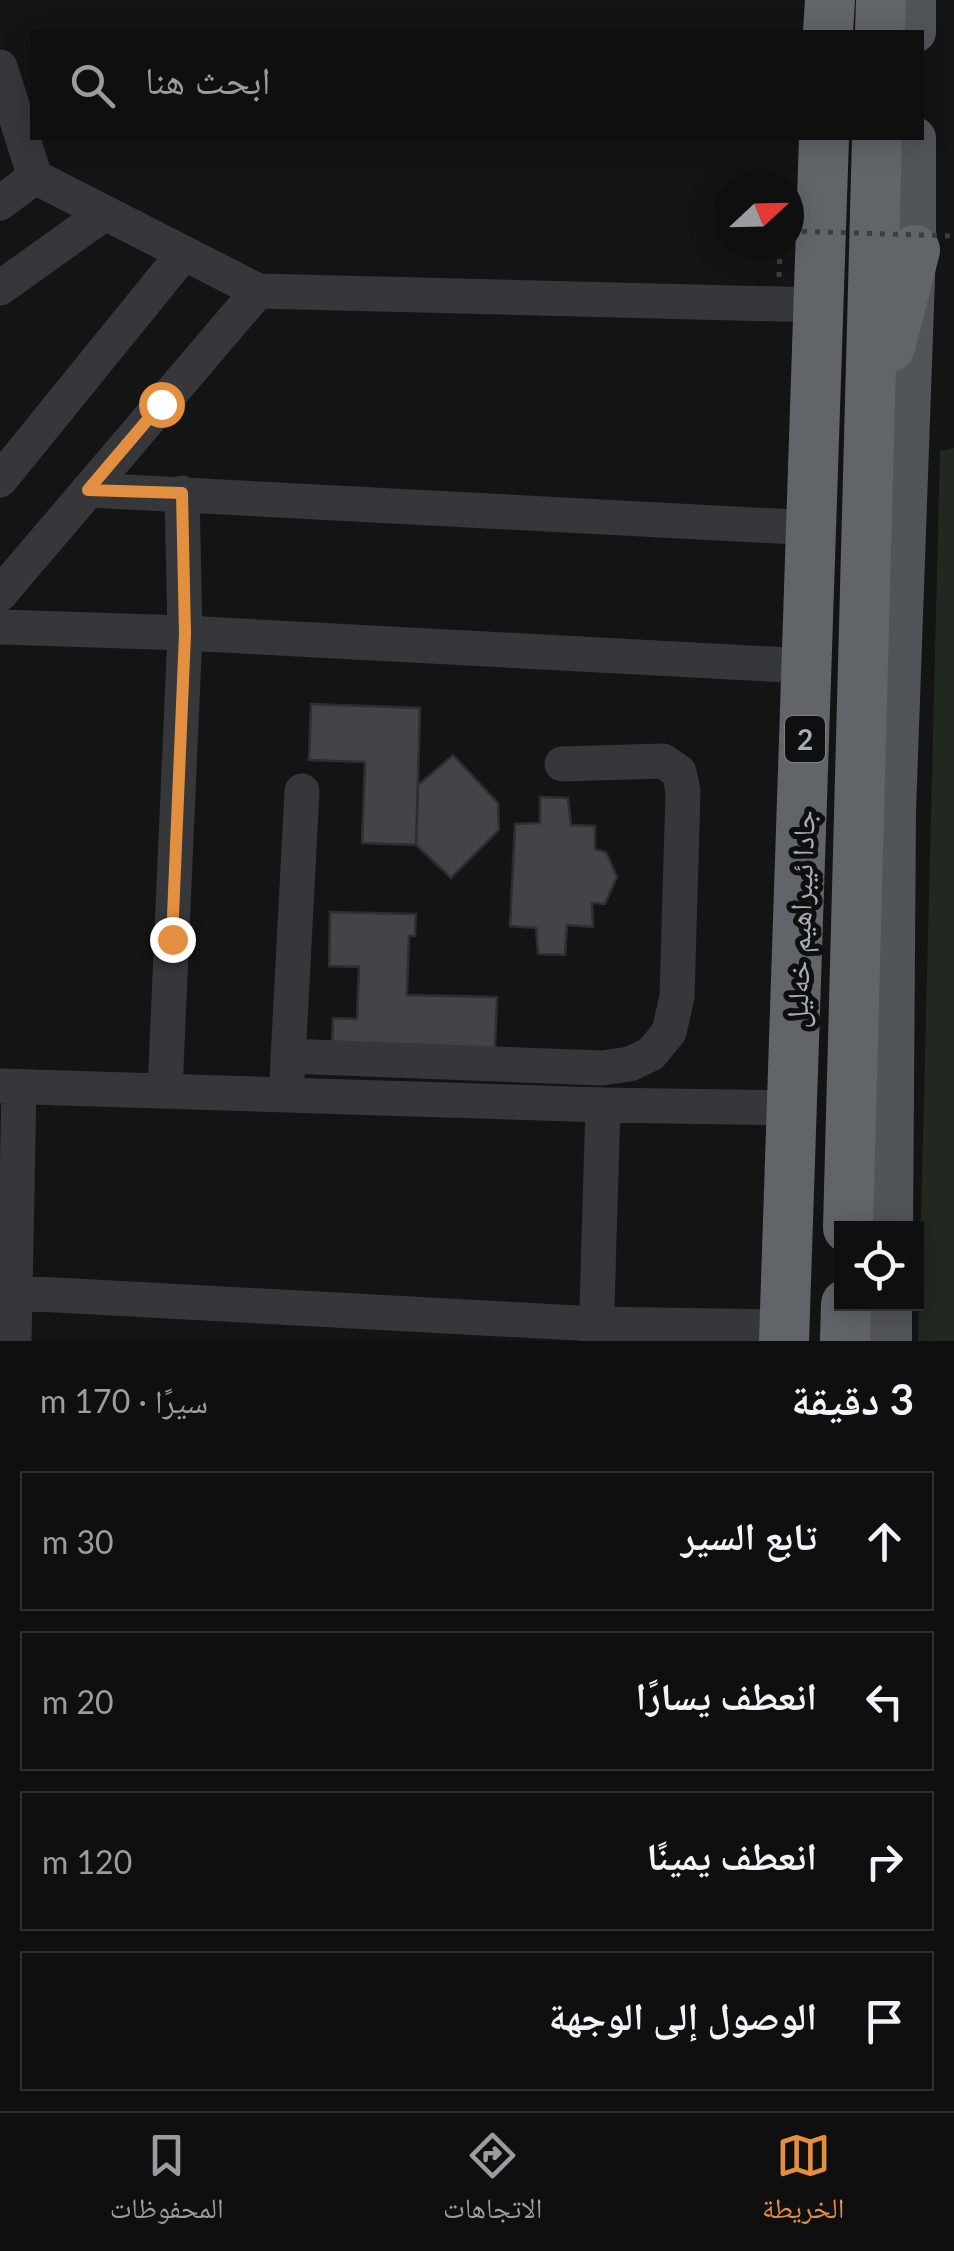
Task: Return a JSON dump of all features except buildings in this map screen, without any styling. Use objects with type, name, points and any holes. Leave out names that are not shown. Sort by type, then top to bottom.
[{"type":"highway","points":[[828,30],[830,0]]},
{"type":"highway","points":[[880,0],[880,30]]},
{"type":"highway","name":"جادا ئیبراهیم خەلیل","points":[[784,1334],[824,140]]},
{"type":"highway","name":"جادا ئیبراهیم خەلیل","points":[[848,1221],[876,140]]},
{"type":"highway","points":[[867,454],[878,394],[934,243]]},
{"type":"highway","points":[[846,1311],[846,1341]]},
{"type":"main road","points":[[914,0],[914,30]]},
{"type":"main road","points":[[892,1221],[894,811],[934,243],[915,140]]},
{"type":"main road","points":[[891,1341],[892,1311]]},
{"type":"street","points":[[0,66],[5,102],[36,177],[258,290],[818,305]]},
{"type":"street","points":[[0,203],[36,177]]},
{"type":"street","points":[[0,288],[105,212]]},
{"type":"street","points":[[0,480],[184,253]]},
{"type":"street","points":[[0,605],[0,593],[258,290]]},
{"type":"street","points":[[88,490],[813,528]]},
{"type":"street","points":[[165,1091],[185,634],[182,493]]},
{"type":"street","points":[[0,627],[808,666]]},
{"type":"street","points":[[288,1056],[602,1068],[630,1064],[651,1054],[669,1032],[677,996],[684,790],[679,772],[663,761],[562,764]]},
{"type":"street","points":[[286,1095],[302,791]]},
{"type":"street","points":[[14,1341],[7,1293],[10,1086],[792,1108]]},
{"type":"street","points":[[596,1333],[604,1105]]},
{"type":"street","points":[[7,1293],[596,1333],[784,1334]]},
{"type":"path","points":[[804,231],[934,243]]},
{"type":"shaded area","points":[[954,448],[954,1341],[918,1341],[919,1311],[924,1311],[924,1221],[921,1221],[940,451]]},
{"type":"route","points":[[161,404],[88,490],[182,493],[185,634],[172,939]]}]
